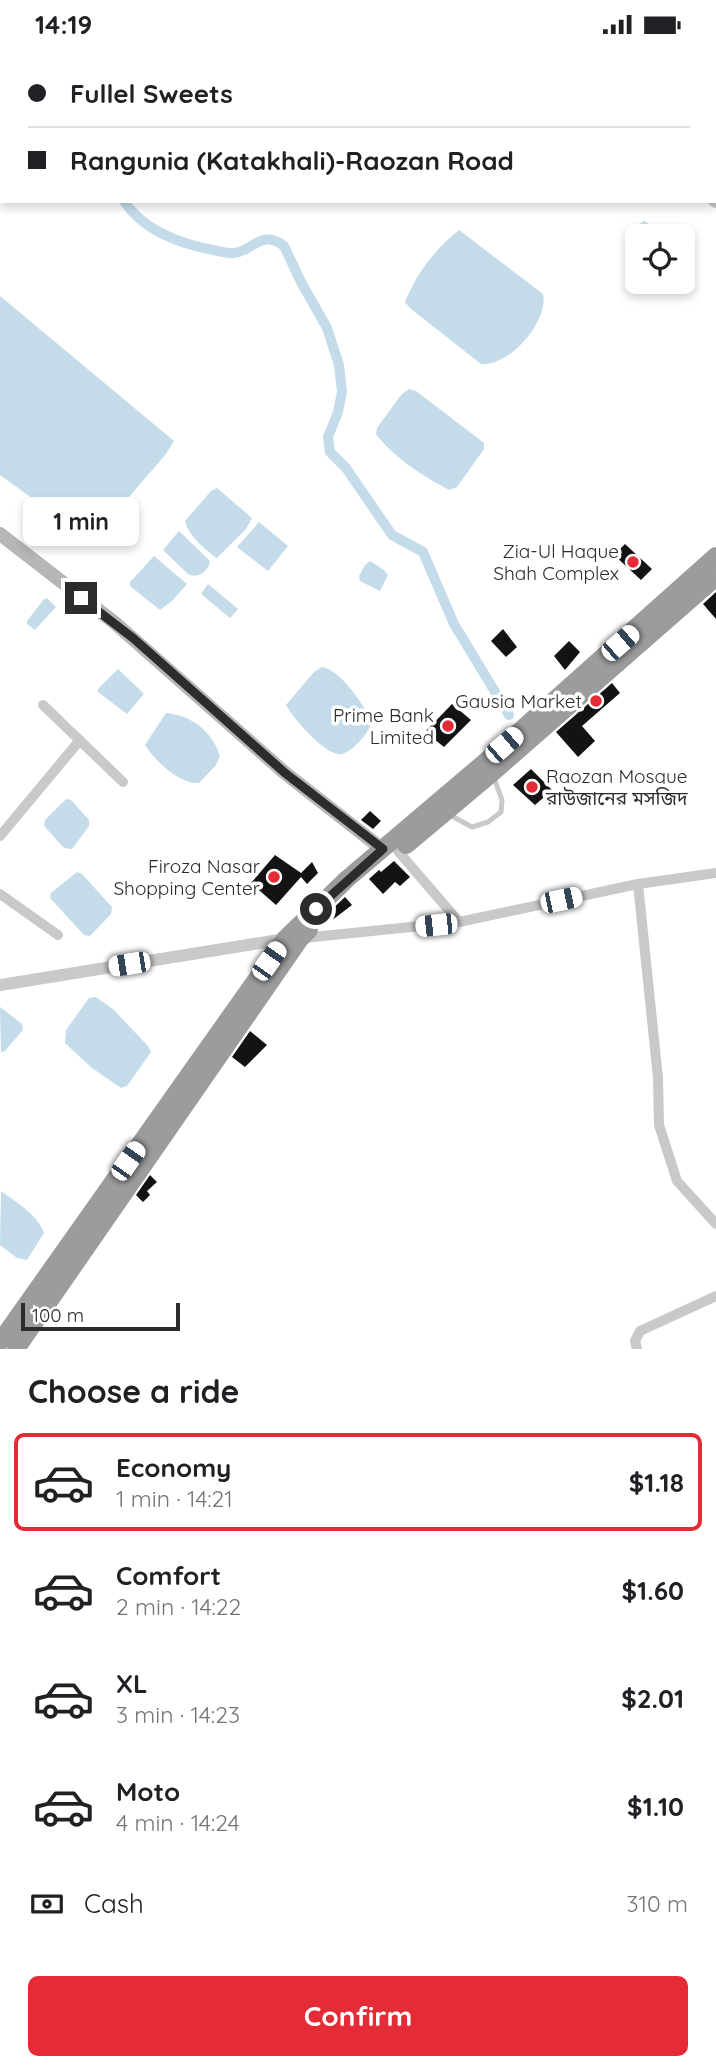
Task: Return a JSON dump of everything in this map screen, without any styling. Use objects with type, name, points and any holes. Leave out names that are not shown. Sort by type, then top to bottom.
[{"type":"highway","points":[[16,1349],[119,1187],[292,939],[356,886],[390,850],[716,556]]},
{"type":"highway","points":[[390,850],[446,812],[716,577]]},
{"type":"highway","points":[[0,1342],[119,1187]]},
{"type":"main road","points":[[0,534],[115,623],[285,773],[390,850]]},
{"type":"street","points":[[43,705],[123,782]]},
{"type":"street","points":[[0,836],[80,740]]},
{"type":"street","points":[[390,850],[459,922]]},
{"type":"street","points":[[0,985],[292,939],[459,922],[638,884],[716,873]]},
{"type":"street","points":[[638,884],[658,1078],[659,1125],[677,1181],[716,1224]]},
{"type":"street","points":[[0,894],[58,935]]},
{"type":"street","points":[[637,1349],[635,1341],[640,1331],[716,1296]]},
{"type":"lane","points":[[446,812],[472,827],[488,822],[501,812],[502,800],[492,773]]},
{"type":"water","points":[[459,230],[543,294],[540,317],[525,340],[515,350],[492,363],[481,364],[405,302],[427,263]]},
{"type":"water","points":[[0,296],[174,441],[166,454],[91,541],[0,475]]},
{"type":"water","points":[[409,389],[416,391],[484,443],[484,449],[457,487],[449,490],[419,472],[400,459],[376,434],[377,428],[401,395]]},
{"type":"water","points":[[217,488],[252,518],[246,529],[217,558],[193,537],[185,521],[211,491]]},
{"type":"water","points":[[259,522],[288,546],[268,571],[237,547]]},
{"type":"water","points":[[179,531],[210,561],[202,573],[195,576],[188,574],[163,550]]},
{"type":"water","points":[[154,556],[187,584],[160,610],[130,586],[130,582]]},
{"type":"water","points":[[370,561],[388,575],[380,591],[360,581],[359,576]]},
{"type":"water","points":[[208,584],[238,609],[230,618],[201,594]]},
{"type":"water","points":[[47,598],[56,607],[35,630],[27,621]]},
{"type":"water","points":[[322,667],[343,680],[371,717],[370,727],[364,736],[352,749],[342,754],[335,753],[319,743],[295,719],[286,705],[314,672]]},
{"type":"water","points":[[118,669],[144,694],[127,714],[98,692]]},
{"type":"water","points":[[166,713],[192,721],[206,732],[216,747],[220,756],[216,765],[199,783],[176,776],[155,758],[145,745]]},
{"type":"water","points":[[66,799],[71,800],[89,820],[89,826],[72,849],[64,848],[44,826],[45,820]]},
{"type":"water","points":[[77,872],[82,874],[112,907],[111,914],[90,936],[84,935],[50,898],[51,893]]},
{"type":"water","points":[[96,997],[114,1010],[151,1052],[127,1086],[121,1088],[92,1068],[65,1043],[66,1030],[89,998]]},
{"type":"water","points":[[0,1007],[22,1024],[23,1030],[5,1051],[1,1052]]},
{"type":"water","points":[[1,1191],[32,1215],[44,1233],[27,1260],[17,1258],[0,1245]]},
{"type":"building","name":"Zia-Ul Haque Shah Complex","points":[[625,544],[652,569],[641,580],[614,555]]},
{"type":"building","points":[[716,592],[716,619],[703,604]]},
{"type":"building","points":[[503,629],[517,647],[506,657],[491,641]]},
{"type":"building","points":[[569,641],[580,652],[565,670],[554,656]]},
{"type":"building","points":[[612,683],[620,693],[582,726],[595,741],[578,757],[556,732]]},
{"type":"building","name":"Prime Bank Limited","points":[[452,704],[471,720],[444,747],[425,732]]},
{"type":"building","name":"Raozan Mosque রাউজানের মসজিদ","points":[[531,769],[552,790],[535,805],[513,785]]},
{"type":"building","points":[[370,811],[381,821],[373,829],[361,820]]},
{"type":"building","name":"Firoza Nasar Shopping Center","points":[[275,855],[301,873],[312,862],[318,873],[307,884],[301,877],[276,905],[251,883]]},
{"type":"building","points":[[394,861],[410,877],[400,886],[395,882],[383,894],[369,879]]},
{"type":"building","points":[[345,897],[352,905],[331,921],[326,915]]},
{"type":"building","points":[[250,1031],[267,1045],[245,1067],[232,1057]]},
{"type":"building","points":[[150,1175],[157,1182],[147,1191],[150,1195],[143,1202],[136,1195]]},
{"type":"waterway","points":[[125,203],[132,212],[154,229],[192,245],[231,253],[263,240],[276,241],[284,246],[327,328],[339,365],[342,392],[338,412],[328,437],[330,452],[346,468],[392,535],[423,552],[454,624],[509,715]]},
{"type":"place","name":"Zia-Ul Haque Shah Complex","points":[[633,562]]},
{"type":"place","name":"Gausia Market","points":[[596,701]]},
{"type":"place","name":"Prime Bank Limited","points":[[448,726]]},
{"type":"place","name":"Raozan Mosque রাউজানের মসজিদ","points":[[532,787]]},
{"type":"place","name":"Firoza Nasar Shopping Center","points":[[274,877]]},
{"type":"route","points":[[81,598],[133,638],[285,773],[383,849],[316,909]]}]
